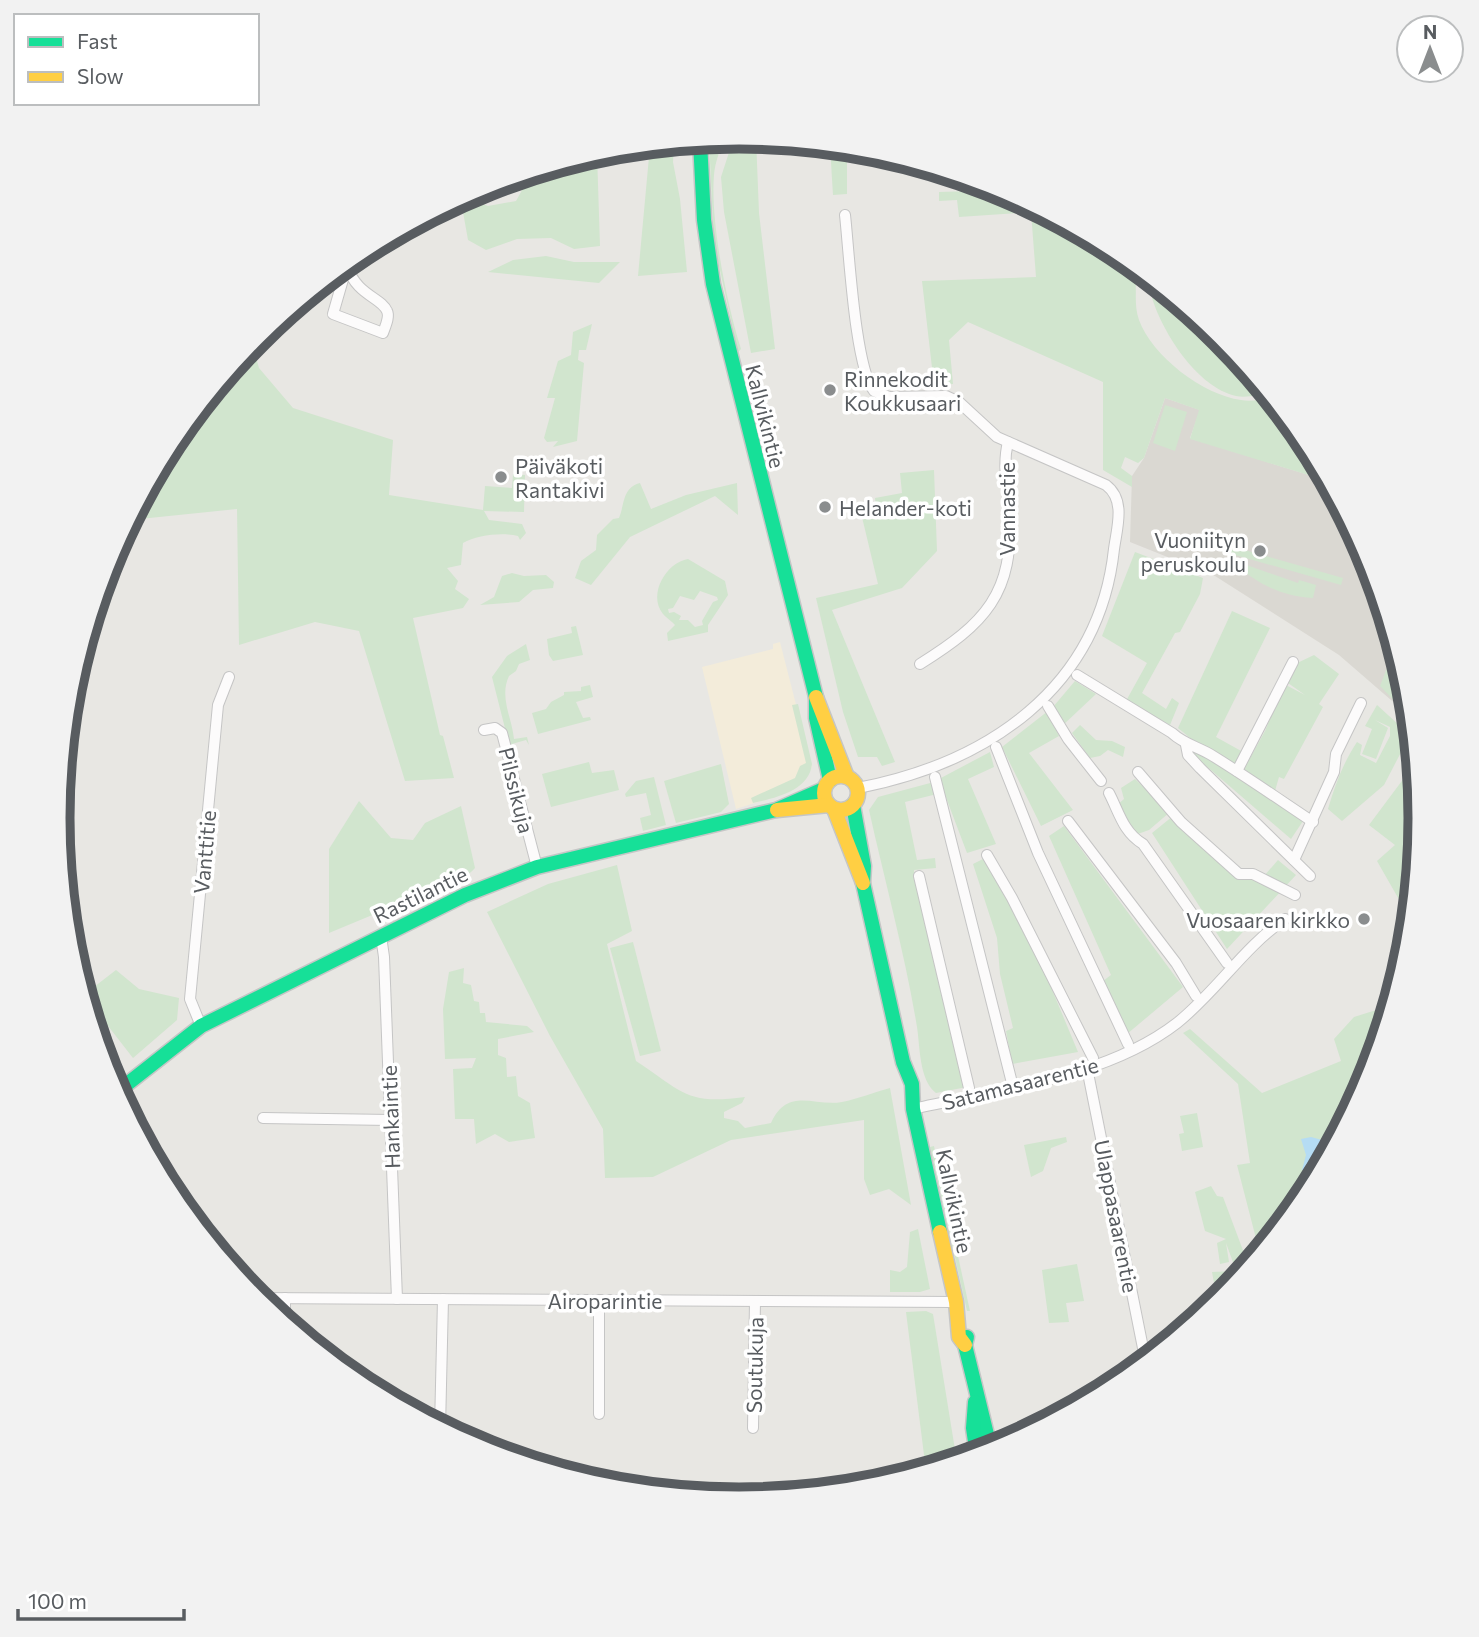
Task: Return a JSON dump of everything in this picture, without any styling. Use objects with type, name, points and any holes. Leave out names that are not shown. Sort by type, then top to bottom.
[{"type":"main road","name":"Kallvikintie","points":[[700,150],[704,220],[717,302],[816,697],[816,718],[827,785]]},
{"type":"main road","name":"Kallvikintie","points":[[816,697],[828,714],[838,759],[847,777]]},
{"type":"main road","points":[[838,776],[847,777],[858,788],[853,805],[844,810],[832,807],[827,785],[838,776]]},
{"type":"main road","name":"Rastilantie","points":[[126,1085],[201,1026],[465,895],[537,867],[776,810],[827,785]]},
{"type":"main road","name":"Kallvikintie","points":[[853,805],[864,866],[863,883],[903,1062],[910,1073],[915,1097],[913,1109],[956,1302],[965,1319],[968,1335],[965,1345],[989,1440]]},
{"type":"main road","name":"Kallvikintie","points":[[832,807],[842,826],[852,868],[863,883]]},
{"type":"main road","name":"Rastilantie","points":[[776,810],[832,807]]},
{"type":"main road","name":"Kallvikintie","points":[[975,1445],[973,1429],[976,1397]]},
{"type":"street","points":[[845,215],[853,301],[870,386],[881,395],[889,397],[946,396],[965,407],[992,434],[1106,485],[1116,494],[1119,510],[1112,569],[1097,621],[1081,652],[1058,684],[1007,728],[932,769],[858,788]]},
{"type":"street","points":[[343,279],[333,314],[383,333],[389,315],[386,309],[361,291],[351,274]]},
{"type":"street","name":"Vannastie","points":[[920,664],[971,630],[1001,585],[1010,537],[1004,465],[1008,442]]},
{"type":"street","points":[[1237,771],[1293,662]]},
{"type":"street","points":[[1077,675],[1172,733],[1186,745],[1203,749],[1313,822]]},
{"type":"street","name":"Vanttitie","points":[[201,1026],[190,999],[218,705],[229,677]]},
{"type":"street","points":[[1294,860],[1334,772],[1336,754],[1361,703]]},
{"type":"street","points":[[1048,706],[1068,739],[1101,781]]},
{"type":"street","name":"Pilssikuja","points":[[484,730],[495,728],[502,733],[537,867]]},
{"type":"street","points":[[1186,745],[1188,755],[1200,768],[1310,876]]},
{"type":"street","points":[[996,747],[1038,853],[1128,1044]]},
{"type":"street","points":[[1138,772],[1181,822],[1239,874],[1253,874],[1295,895]]},
{"type":"street","points":[[935,777],[1011,1079]]},
{"type":"street","points":[[1109,793],[1114,809],[1133,838],[1143,844],[1227,963]]},
{"type":"street","points":[[1068,821],[1176,963],[1196,996]]},
{"type":"street","points":[[987,855],[1012,898],[1093,1058]]},
{"type":"street","points":[[919,876],[969,1088]]},
{"type":"street","name":"Satamasaarentie","points":[[913,1109],[1087,1068],[1132,1050],[1177,1022],[1215,988],[1264,933],[1285,919]]},
{"type":"street","name":"Hankaintie","points":[[381,936],[397,1299]]},
{"type":"street","name":"Ulappasaarentie","points":[[1087,1068],[1144,1352]]},
{"type":"street","points":[[263,1118],[390,1120]]},
{"type":"street","name":"Airoparintie","points":[[272,1298],[956,1302]]},
{"type":"street","points":[[285,1298],[285,1310]]},
{"type":"street","points":[[440,1417],[443,1299]]},
{"type":"street","points":[[599,1300],[599,1414]]},
{"type":"street","name":"Soutukuja","points":[[752,1429],[755,1301]]},
{"type":"shaded area","name":"Vuoniityn peruskoulu","points":[[1165,398],[1200,410],[1190,438],[1315,477],[1340,522],[1358,562],[1386,645],[1399,707],[1339,655],[1215,576],[1130,542],[1132,476],[1144,458]]},
{"type":"shaded area","points":[[780,642],[812,767],[802,783],[789,792],[736,809],[702,667],[773,649],[773,644]]},
{"type":"green space","points":[[721,149],[713,194],[725,287],[741,349],[738,352],[714,243],[709,150]]},
{"type":"green space","points":[[730,149],[756,149],[759,213],[775,349],[751,353],[724,212],[721,177]]},
{"type":"green space","points":[[673,153],[687,272],[638,276],[649,155]]},
{"type":"green space","points":[[831,156],[847,158],[847,194],[833,195]]},
{"type":"green space","points":[[597,165],[600,246],[574,249],[551,238],[517,239],[486,250],[468,240],[463,212],[459,211],[478,202],[488,206],[516,201],[525,185]]},
{"type":"green space","points":[[971,191],[1024,213],[959,217],[957,200],[939,201],[939,192]]},
{"type":"green space","points":[[1031,216],[1074,239],[1135,279],[1139,320],[1155,347],[1181,372],[1211,390],[1245,401],[1262,400],[1315,477],[1190,439],[1199,410],[1165,398],[1144,458],[1138,463],[1125,457],[1121,468],[1132,476],[1132,487],[1103,470],[1103,382],[968,322],[949,340],[953,384],[934,385],[922,281],[1036,277]]},
{"type":"green space","points":[[546,256],[574,262],[620,262],[599,283],[488,272],[513,260]]},
{"type":"green space","points":[[1159,297],[1181,315],[1190,327],[1214,346],[1258,396],[1236,396],[1208,382],[1173,342],[1152,298]]},
{"type":"green space","points":[[592,324],[586,350],[579,350],[578,360],[584,363],[577,441],[553,447],[558,441],[547,442],[544,438],[555,398],[547,398],[558,361],[571,355],[573,332]]},
{"type":"green space","points":[[256,356],[259,368],[293,408],[393,440],[389,495],[483,510],[485,486],[512,488],[513,474],[525,475],[524,512],[484,511],[489,520],[522,524],[526,533],[520,540],[518,536],[497,534],[463,543],[461,565],[447,568],[458,581],[455,589],[469,599],[463,608],[413,618],[440,735],[443,736],[454,778],[405,781],[359,631],[315,622],[239,645],[237,509],[141,519],[183,447],[208,411]]},
{"type":"green space","points":[[1165,405],[1187,412],[1175,451],[1153,443]]},
{"type":"green space","points":[[934,470],[937,551],[902,588],[832,610],[895,762],[882,766],[877,757],[858,757],[843,712],[816,598],[878,584],[861,513],[876,509],[875,498],[902,493],[900,473]]},
{"type":"green space","points":[[640,483],[651,509],[686,495],[737,483],[738,515],[715,496],[630,537],[591,585],[575,578],[581,561],[596,550],[597,535],[613,519],[619,518],[627,493]]},
{"type":"green space","points":[[1202,538],[1343,578],[1341,585],[1200,545]]},
{"type":"green space","points":[[1135,552],[1203,578],[1200,594],[1180,632],[1175,633],[1142,693],[1166,709],[1172,698],[1179,703],[1170,725],[1126,701],[1147,663],[1102,636]]},
{"type":"green space","points":[[688,559],[725,581],[728,595],[708,625],[708,632],[668,641],[667,633],[675,625],[659,606],[658,589],[667,572],[680,561]],"holes":[[[700,591],[717,597],[718,600],[713,602],[702,621],[703,625],[695,627],[688,620],[679,620],[681,616],[674,612],[669,613],[668,609],[673,608],[680,596],[694,600]]]},
{"type":"green space","points":[[1238,562],[1298,583],[1299,580],[1316,585],[1313,598],[1291,595],[1271,588],[1235,565]]},
{"type":"green space","points":[[512,573],[524,576],[546,575],[554,582],[553,588],[533,590],[519,602],[480,605],[494,597],[502,576]]},
{"type":"green space","points":[[1232,611],[1270,628],[1216,737],[1243,752],[1235,766],[1200,746],[1178,728]]},
{"type":"green space","points":[[576,626],[583,655],[553,661],[549,655],[547,639],[572,633],[571,627]]},
{"type":"green space","points":[[526,644],[530,660],[519,664],[516,671],[509,676],[505,692],[514,739],[527,737],[529,745],[526,740],[512,744],[514,752],[511,752],[492,677],[507,656]]},
{"type":"green space","points":[[1314,655],[1339,674],[1319,704],[1323,707],[1284,779],[1279,777],[1275,791],[1244,769],[1265,731],[1284,684],[1305,695],[1288,683],[1293,665]]},
{"type":"green space","points":[[1390,661],[1399,706],[1380,686]]},
{"type":"green space","points":[[1075,681],[1096,694],[1062,726],[1053,707]]},
{"type":"green space","points":[[590,685],[593,697],[576,702],[583,718],[590,717],[591,720],[538,734],[532,713],[546,709],[551,702],[564,695],[564,692],[581,691],[581,687]]},
{"type":"green space","points":[[798,704],[812,764],[810,773],[805,781],[790,792],[753,803],[751,798],[795,778],[800,766],[806,763],[792,705]]},
{"type":"green space","points":[[1377,705],[1403,728],[1405,745],[1384,785],[1342,821],[1328,809],[1352,750],[1357,742],[1362,745],[1360,755],[1376,763],[1390,736],[1390,727],[1375,720],[1388,728],[1376,759],[1362,754],[1372,729],[1365,726]]},
{"type":"green space","points":[[1048,711],[1059,736],[1029,753],[1073,810],[1041,826],[1002,747]]},
{"type":"green space","points":[[1080,725],[1096,740],[1112,741],[1125,747],[1123,757],[1108,750],[1100,756],[1090,758],[1072,733]]},
{"type":"green space","points":[[1196,750],[1303,821],[1291,839],[1190,752]]},
{"type":"green space","points":[[990,752],[994,767],[968,779],[996,844],[967,853],[939,779]]},
{"type":"green space","points":[[589,762],[592,773],[614,770],[619,790],[551,807],[542,774]]},
{"type":"green space","points":[[721,764],[729,804],[721,812],[676,823],[664,781]]},
{"type":"green space","points":[[1408,773],[1408,862],[1402,911],[1401,903],[1377,861],[1395,845],[1369,825]]},
{"type":"green space","points":[[654,777],[666,825],[643,831],[640,818],[651,815],[646,793],[626,797],[625,794],[636,781]]},
{"type":"green space","points":[[1135,779],[1170,812],[1149,830],[1135,835],[1116,806],[1124,799],[1121,788]]},
{"type":"green space","points":[[934,782],[937,794],[905,802],[917,860],[935,858],[936,868],[914,870],[915,881],[967,1087],[936,1093],[930,1087],[923,1071],[907,972],[869,810],[878,797]]},
{"type":"green space","points":[[359,801],[391,838],[413,840],[425,823],[461,806],[475,868],[443,890],[406,901],[329,933],[329,849]]},
{"type":"green space","points":[[1173,816],[1223,867],[1242,879],[1255,871],[1264,876],[1278,860],[1296,875],[1227,949],[1152,833]]},
{"type":"green space","points":[[1064,826],[1183,987],[1127,1034],[1103,981],[1111,975],[1049,836]]},
{"type":"green space","points":[[985,858],[1043,968],[1078,1052],[1012,1064],[1006,1031],[1013,1028],[1000,974],[997,938],[973,864]]},
{"type":"green space","points":[[617,865],[632,931],[607,944],[636,1061],[686,1094],[710,1099],[745,1097],[742,1103],[724,1112],[724,1118],[738,1121],[745,1128],[771,1123],[785,1105],[794,1101],[842,1102],[890,1088],[911,1205],[889,1189],[870,1195],[864,1179],[864,1120],[731,1140],[653,1177],[605,1178],[603,1129],[550,1036],[487,912],[548,884]]},
{"type":"green space","points":[[633,942],[661,1051],[640,1056],[610,948]]},
{"type":"green space","points":[[464,968],[463,983],[471,985],[474,1001],[479,1002],[480,1013],[485,1013],[486,1022],[527,1026],[534,1032],[498,1039],[498,1055],[506,1058],[507,1077],[516,1076],[518,1096],[530,1103],[535,1138],[509,1142],[495,1134],[476,1144],[474,1119],[455,1119],[453,1069],[472,1068],[476,1058],[445,1059],[443,1009],[449,972]]},
{"type":"green space","points":[[116,970],[139,989],[179,998],[177,1020],[133,1058],[100,1016],[94,987]]},
{"type":"green space","points":[[1381,1009],[1358,1075],[1340,1115],[1296,1190],[1257,1243],[1237,1165],[1250,1163],[1238,1084],[1183,1033],[1190,1029],[1262,1093],[1341,1061],[1334,1039],[1354,1017]]},
{"type":"green space","points":[[1197,1113],[1203,1147],[1182,1151],[1179,1134],[1184,1133],[1180,1116]]},
{"type":"green space","points":[[1066,1137],[1067,1142],[1051,1148],[1043,1171],[1031,1177],[1024,1145]]},
{"type":"green space","points":[[934,1146],[970,1311],[967,1311],[930,1147]]},
{"type":"green space","points":[[1211,1186],[1217,1196],[1223,1197],[1244,1253],[1244,1258],[1238,1265],[1234,1265],[1226,1243],[1229,1262],[1220,1264],[1217,1243],[1226,1239],[1205,1231],[1195,1192]]},
{"type":"green space","points":[[918,1229],[930,1289],[920,1292],[890,1292],[890,1270],[900,1272],[907,1267],[910,1232]]},
{"type":"green space","points":[[1077,1264],[1084,1301],[1066,1303],[1069,1322],[1049,1323],[1042,1270]]},
{"type":"green space","points":[[1233,1271],[1215,1290],[1212,1272]]},
{"type":"green space","points":[[926,1311],[933,1314],[955,1452],[925,1461],[906,1312]]},
{"type":"water","points":[[1311,1137],[1322,1140],[1324,1144],[1308,1171],[1302,1170],[1306,1155],[1301,1139]]},
{"type":"traffic: fast","points":[[700,150],[704,220],[713,284],[816,697],[816,718],[830,780]]},
{"type":"traffic: fast","points":[[126,1085],[201,1026],[465,895],[537,867],[776,810],[824,789]]},
{"type":"traffic: fast","points":[[853,805],[864,866],[863,883],[903,1062],[912,1084],[913,1109],[940,1232]]},
{"type":"traffic: fast","points":[[967,1337],[965,1345],[988,1440]]},
{"type":"traffic: fast","points":[[975,1402],[973,1428],[975,1445]]},
{"type":"traffic: slow","points":[[816,697],[847,777]]},
{"type":"traffic: slow","points":[[841,776],[853,781],[858,793],[853,805],[841,810],[829,805],[824,793],[829,781],[841,776]]},
{"type":"traffic: slow","points":[[777,810],[829,805]]},
{"type":"traffic: slow","points":[[834,809],[863,883]]},
{"type":"traffic: slow","points":[[940,1232],[956,1302],[959,1337],[965,1345]]},
{"type":"place","name":"Rinnekodit Koukkusaari","points":[[830,390]]},
{"type":"place","name":"Päiväkoti Rantakivi","points":[[501,477]]},
{"type":"place","name":"Helander-koti","points":[[825,507]]},
{"type":"place","name":"Vuoniityn peruskoulu","points":[[1260,551]]},
{"type":"place","name":"Vuosaaren kirkko","points":[[1364,919]]}]
